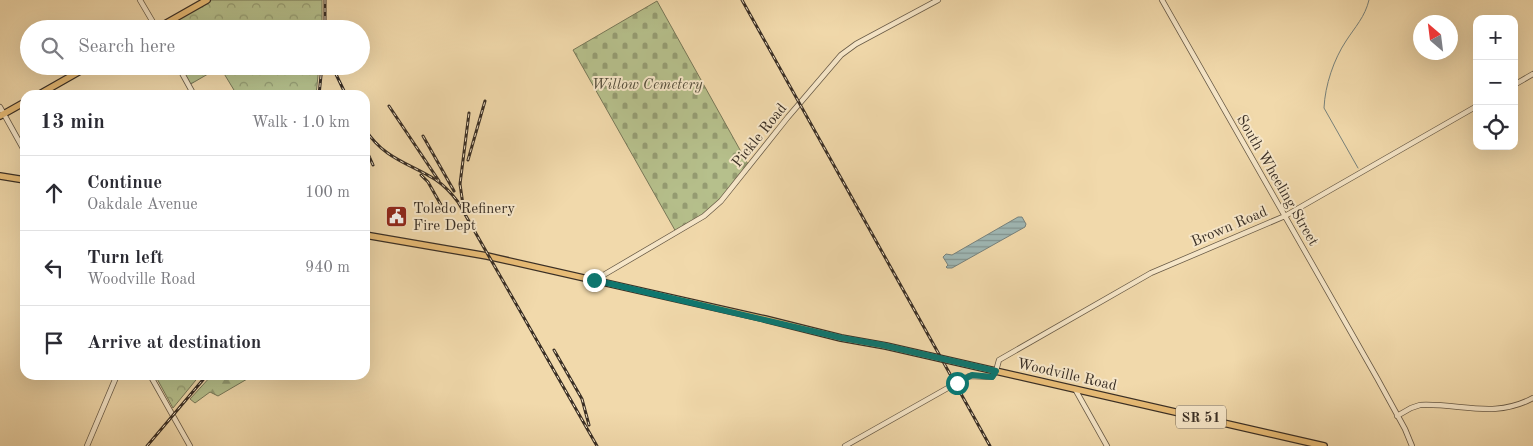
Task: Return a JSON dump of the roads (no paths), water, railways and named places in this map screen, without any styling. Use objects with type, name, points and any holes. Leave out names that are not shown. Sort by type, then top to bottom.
[{"type":"main road","points":[[172,20],[207,0]]},
{"type":"main road","points":[[47,90],[73,75]]},
{"type":"main road","points":[[2,115],[20,105]]},
{"type":"main road","points":[[0,176],[20,179]]},
{"type":"main road","name":"Woodville Road","points":[[370,236],[487,256],[1324,446]]},
{"type":"street","points":[[140,0],[151,20]]},
{"type":"street","name":"Pickle Road","points":[[594,280],[712,210],[841,55],[856,44],[938,0]]},
{"type":"street","name":"South Wheeling Street","points":[[1162,0],[1374,372],[1405,428],[1412,446]]},
{"type":"street","points":[[1518,82],[1533,74]]},
{"type":"street","points":[[183,75],[191,90]]},
{"type":"street","points":[[0,107],[2,115],[20,144]]},
{"type":"street","name":"Brown Road","points":[[996,371],[999,360],[1003,357],[1143,277],[1285,216],[1473,108]]},
{"type":"street","points":[[846,446],[972,375],[992,377],[996,371]]},
{"type":"street","points":[[87,446],[115,380]]},
{"type":"street","points":[[153,380],[190,446]]},
{"type":"street","points":[[1075,389],[1107,446]]},
{"type":"street","points":[[1397,416],[1418,406],[1497,409],[1519,404],[1533,398]]},
{"type":"water","points":[[1018,217],[1022,217],[1026,224],[1025,227],[952,268],[946,267],[948,265],[943,257],[946,254],[952,255]]},
{"type":"waterway","points":[[1358,168],[1324,108],[1328,81],[1334,64],[1362,17],[1369,0]]},
{"type":"railway","points":[[325,0],[325,20]]},
{"type":"railway","points":[[742,0],[990,446]]},
{"type":"railway","points":[[320,90],[321,75]]},
{"type":"railway","points":[[336,75],[344,90]]},
{"type":"railway","points":[[468,160],[485,101]]},
{"type":"railway","points":[[389,106],[439,181]]},
{"type":"railway","points":[[463,205],[460,184],[469,113]]},
{"type":"railway","points":[[370,136],[389,154],[436,180],[458,202],[597,446]]},
{"type":"railway","points":[[423,136],[454,191]]},
{"type":"railway","points":[[370,158],[373,165]]},
{"type":"railway","points":[[421,175],[428,182],[441,205]]},
{"type":"railway","points":[[554,350],[582,399],[589,425]]},
{"type":"railway","points":[[147,446],[203,380]]},
{"type":"place","name":"Toledo Refinery Fire Dept","points":[[397,217]]},
{"type":"park label","name":"Willow Cemetery","points":[[647,84]]}]
